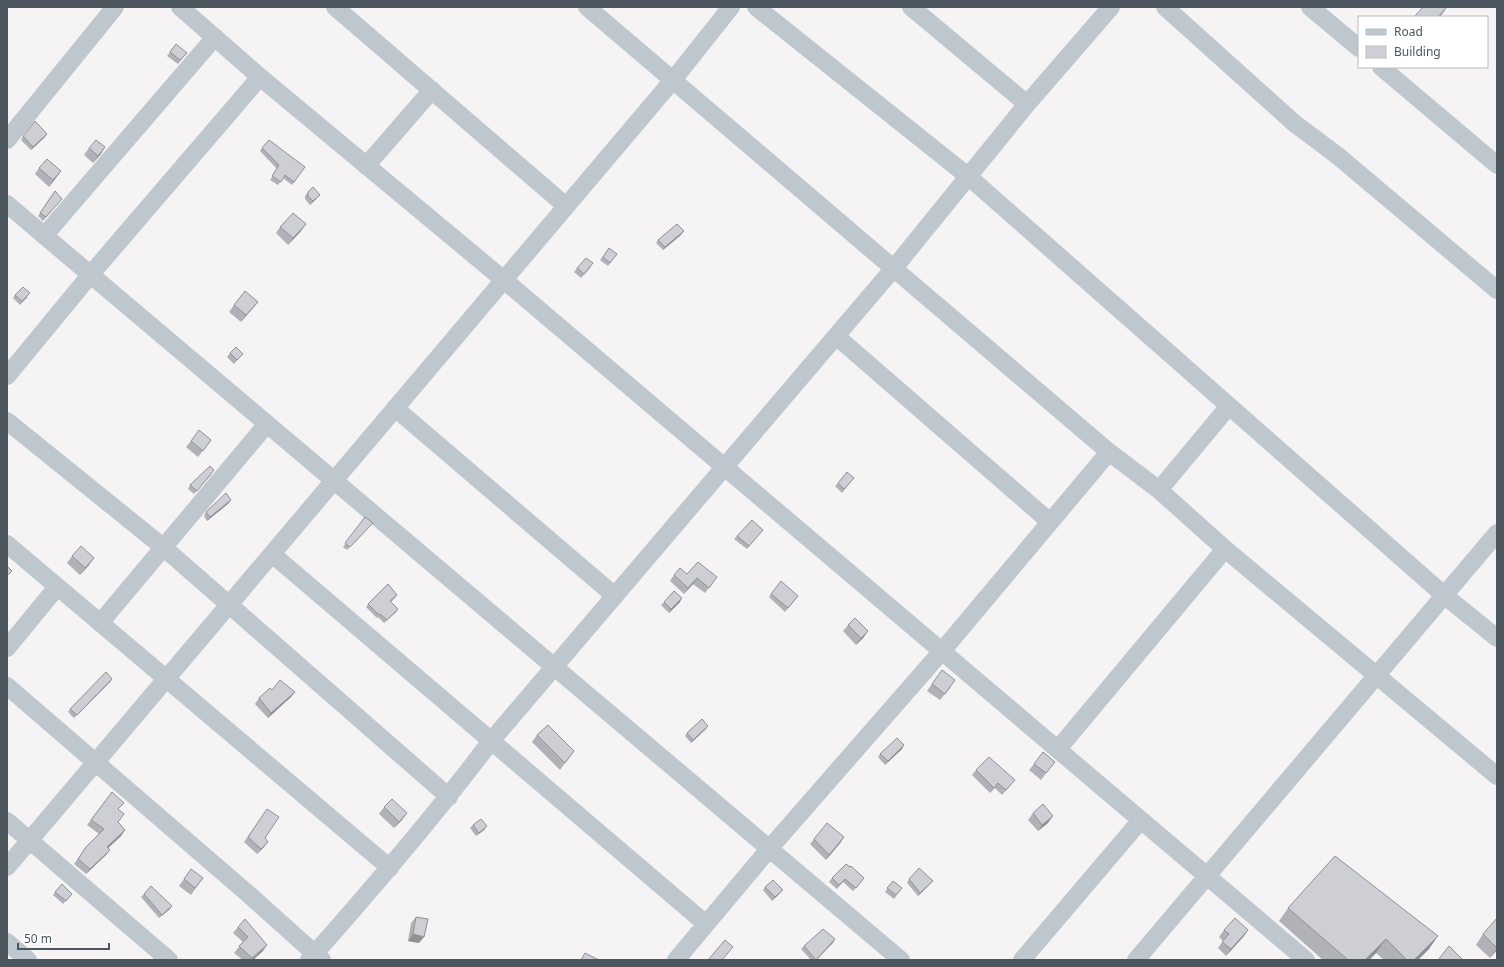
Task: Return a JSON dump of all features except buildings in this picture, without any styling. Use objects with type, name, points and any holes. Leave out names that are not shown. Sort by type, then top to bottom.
[{"type":"street","points":[[7,140],[115,7]]},
{"type":"street","points":[[180,7],[260,77],[504,280],[1306,960]]},
{"type":"street","points":[[335,7],[566,206]]},
{"type":"street","points":[[586,7],[1109,452],[1159,490],[1225,549],[1497,776]]},
{"type":"street","points":[[7,867],[673,80],[731,7]]},
{"type":"street","points":[[756,7],[970,177],[1445,596],[1497,638]]},
{"type":"street","points":[[911,7],[1027,104]]},
{"type":"street","points":[[7,686],[240,886],[315,958],[449,797],[491,741],[894,268],[970,177],[1027,104],[1111,7]]},
{"type":"street","points":[[1166,7],[1294,123],[1338,156],[1497,290]]},
{"type":"street","points":[[1310,7],[1358,47]]},
{"type":"street","points":[[44,236],[215,37]]},
{"type":"street","points":[[1382,68],[1497,165]]},
{"type":"street","points":[[7,376],[91,274],[260,77]]},
{"type":"street","points":[[366,166],[432,90]]},
{"type":"street","points":[[7,204],[901,960]]},
{"type":"street","points":[[836,336],[1050,522]]},
{"type":"street","points":[[1159,490],[1229,406]]},
{"type":"street","points":[[395,408],[615,596]]},
{"type":"street","points":[[7,421],[163,547],[449,797]]},
{"type":"street","points":[[100,623],[267,424]]},
{"type":"street","points":[[676,960],[769,849],[942,651],[1109,452]]},
{"type":"street","points":[[1136,960],[1378,676],[1497,533]]},
{"type":"street","points":[[7,544],[390,868]]},
{"type":"street","points":[[1058,749],[1225,549]]},
{"type":"street","points":[[272,554],[706,924]]},
{"type":"street","points":[[7,648],[57,587]]},
{"type":"street","points":[[1022,960],[1141,820]]},
{"type":"street","points":[[7,821],[169,960]]},
{"type":"street","points":[[7,942],[28,960]]}]
